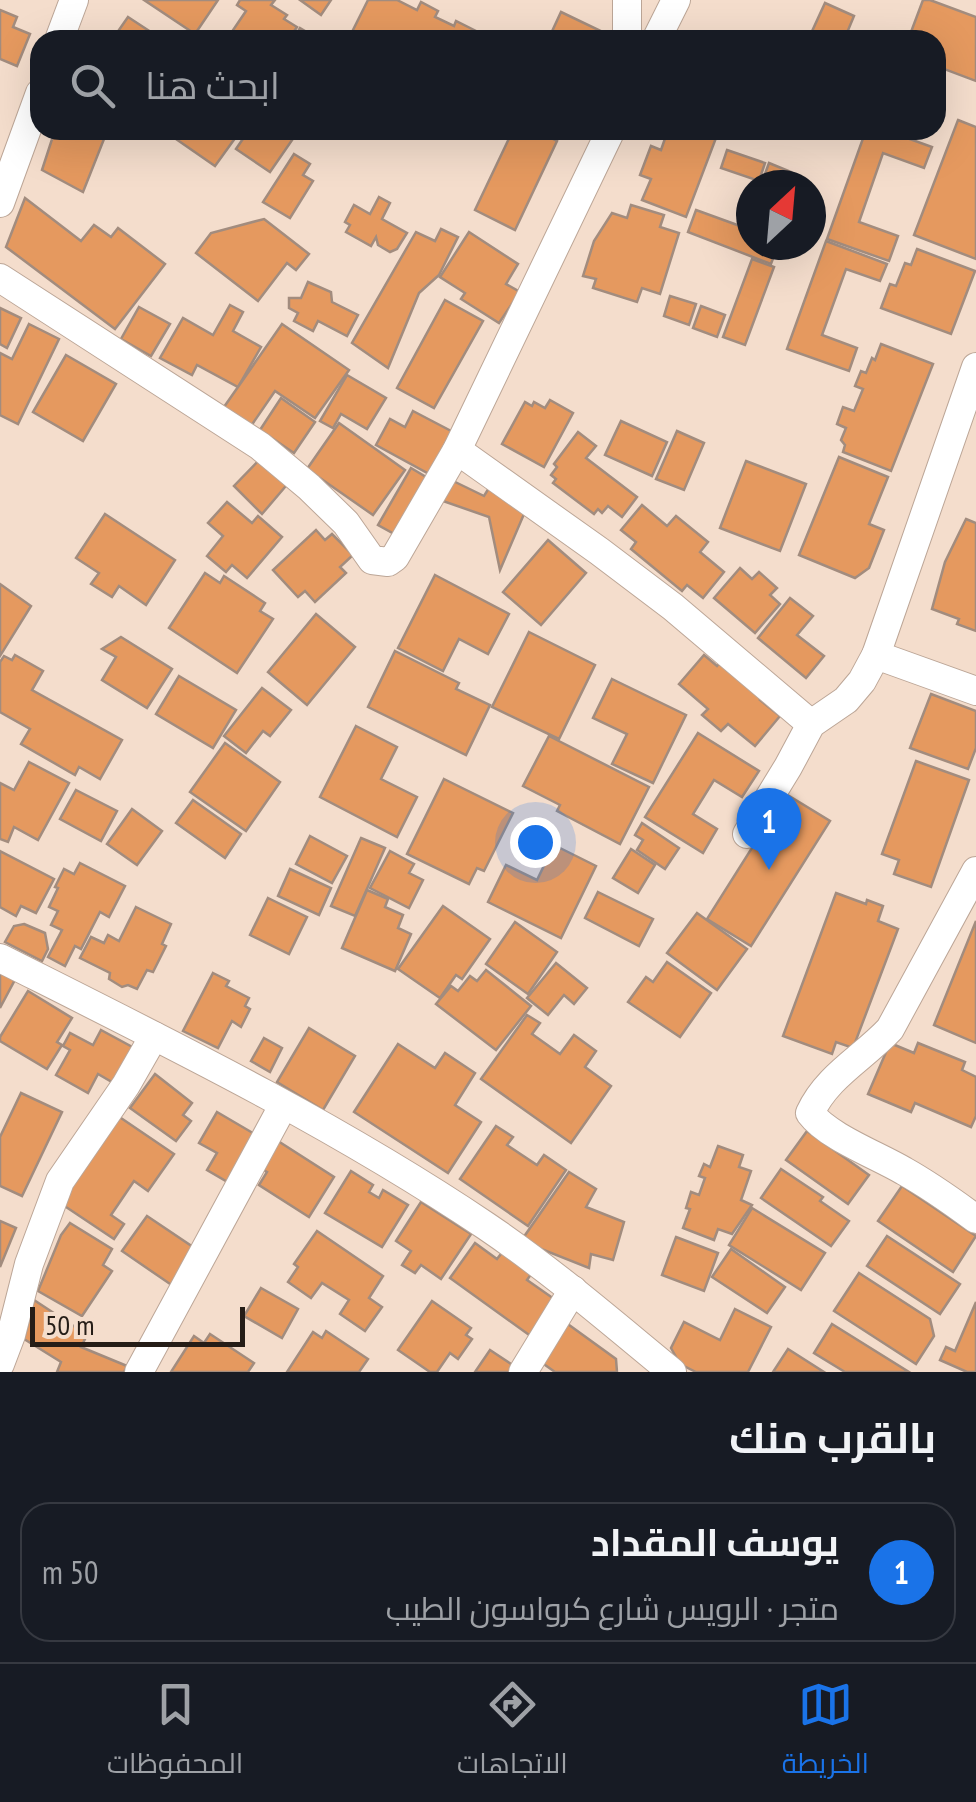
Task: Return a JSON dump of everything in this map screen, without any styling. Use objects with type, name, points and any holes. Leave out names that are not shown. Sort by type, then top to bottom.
[{"type":"street","points":[[63,30],[74,0]]},
{"type":"street","points":[[627,0],[627,30]]},
{"type":"street","points":[[661,30],[676,0]]},
{"type":"street","points":[[0,203],[30,120]]},
{"type":"street","points":[[0,278],[260,446],[346,523],[372,560],[388,562],[395,557],[456,450],[606,140]]},
{"type":"street","points":[[747,834],[811,724],[846,700],[862,681],[876,654],[976,366]]},
{"type":"street","points":[[456,450],[673,607],[811,724]]},
{"type":"street","points":[[876,654],[976,691]]},
{"type":"street","points":[[976,872],[890,1030],[839,1072],[816,1099],[810,1113],[848,1141],[907,1172],[976,1219]]},
{"type":"street","points":[[0,958],[154,1036],[388,1165],[488,1227],[573,1290],[672,1372]]},
{"type":"street","points":[[0,1364],[29,1264],[60,1181],[126,1086],[154,1036]]},
{"type":"street","points":[[140,1372],[284,1106]]},
{"type":"street","points":[[523,1372],[573,1290]]},
{"type":"building","points":[[144,0],[218,0],[198,30],[189,30]]},
{"type":"building","points":[[240,0],[275,0],[271,5],[297,27],[233,30],[246,11],[237,5]]},
{"type":"building","points":[[300,0],[331,0],[321,15]]},
{"type":"building","points":[[368,0],[397,0],[417,10],[421,2],[438,11],[435,17],[474,30],[353,30]]},
{"type":"building","points":[[923,0],[976,17],[976,81],[946,70],[946,30],[912,30]]},
{"type":"building","points":[[825,3],[854,16],[848,30],[813,30]]},
{"type":"building","points":[[0,10],[17,17],[13,27],[30,34],[17,66],[0,59]]},
{"type":"building","points":[[561,12],[599,30],[553,30]]},
{"type":"building","points":[[128,17],[148,30],[119,30]]},
{"type":"building","points":[[958,120],[976,127],[976,259],[914,235]]},
{"type":"building","points":[[52,140],[104,140],[83,192],[42,170]]},
{"type":"building","points":[[177,140],[234,140],[215,166]]},
{"type":"building","points":[[242,140],[292,140],[270,172],[236,149]]},
{"type":"building","points":[[508,140],[557,141],[515,230],[475,210]]},
{"type":"building","points":[[664,140],[715,140],[686,217],[642,200],[651,179],[640,175],[651,146],[661,150]]},
{"type":"building","points":[[862,140],[913,140],[932,147],[924,168],[883,153],[859,222],[898,236],[889,261],[827,239]]},
{"type":"building","points":[[727,150],[765,163],[763,170],[736,170],[736,173],[721,168]]},
{"type":"building","points":[[294,154],[310,164],[303,175],[313,181],[290,218],[263,202]]},
{"type":"building","points":[[769,163],[786,170],[766,170]]},
{"type":"building","points":[[379,197],[390,203],[382,219],[407,233],[397,249],[390,252],[378,245],[376,237],[371,246],[346,232],[350,225],[345,222],[354,205],[370,214]]},
{"type":"building","points":[[25,198],[81,241],[94,225],[111,237],[118,228],[165,264],[115,329],[6,247]]},
{"type":"building","points":[[631,205],[664,215],[660,227],[679,233],[660,294],[642,288],[637,302],[593,288],[596,279],[583,276],[594,241],[612,213],[627,218]]},
{"type":"building","points":[[696,210],[736,225],[736,251],[688,232]]},
{"type":"building","points":[[264,219],[309,254],[296,270],[287,263],[258,301],[196,253],[211,233]]},
{"type":"building","points":[[441,229],[458,237],[439,275],[419,293],[388,368],[352,343],[416,232],[435,241]]},
{"type":"building","points":[[469,232],[518,264],[506,284],[520,292],[499,323],[461,299],[465,293],[440,277]]},
{"type":"building","points":[[826,241],[887,264],[880,281],[846,269],[822,335],[857,348],[849,371],[787,349],[819,260],[826,260]]},
{"type":"building","points":[[917,249],[975,271],[951,334],[881,308],[890,284],[896,286],[905,263],[911,265]]},
{"type":"building","points":[[752,260],[774,267],[745,345],[723,337]]},
{"type":"building","points":[[308,282],[331,292],[332,302],[358,315],[347,336],[318,321],[313,331],[294,321],[298,313],[289,308],[289,298],[301,298]]},
{"type":"building","points":[[670,296],[696,304],[689,325],[664,316]]},
{"type":"building","points":[[445,300],[483,321],[434,408],[397,388]]},
{"type":"building","points":[[230,305],[243,312],[233,331],[261,347],[238,387],[197,365],[192,375],[160,358],[183,318],[213,335]]},
{"type":"building","points":[[701,306],[725,315],[717,337],[693,328]]},
{"type":"building","points":[[139,307],[170,324],[151,356],[121,339]]},
{"type":"building","points":[[0,308],[21,318],[7,348],[0,344]]},
{"type":"building","points":[[29,324],[59,339],[18,424],[0,415],[0,353],[12,359]]},
{"type":"building","points":[[282,324],[349,370],[315,418],[275,391],[251,426],[224,407]]},
{"type":"building","points":[[881,344],[933,364],[891,471],[843,452],[845,445],[841,440],[846,428],[837,424],[843,407],[854,411],[863,389],[855,386],[861,371],[866,373]]},
{"type":"building","points":[[66,355],[116,384],[83,441],[33,412]]},
{"type":"building","points":[[347,375],[386,398],[367,429],[341,414],[333,428],[320,421]]},
{"type":"building","points":[[281,398],[315,422],[294,453],[260,430]]},
{"type":"building","points":[[550,400],[573,413],[544,467],[502,444],[525,402],[545,408]]},
{"type":"building","points":[[413,411],[453,432],[431,475],[376,445],[390,419],[405,427]]},
{"type":"building","points":[[621,421],[667,442],[652,476],[605,455]]},
{"type":"building","points":[[339,423],[405,470],[373,515],[307,469]]},
{"type":"building","points":[[677,431],[704,443],[684,490],[656,479]]},
{"type":"building","points":[[578,432],[596,446],[586,458],[637,497],[622,517],[608,506],[602,513],[598,509],[594,514],[553,483],[556,479],[551,475],[557,467],[554,464]]},
{"type":"building","points":[[263,456],[291,480],[262,514],[234,486]]},
{"type":"building","points":[[839,457],[888,477],[869,524],[884,530],[869,568],[855,578],[799,555]]},
{"type":"building","points":[[746,461],[806,484],[780,551],[720,528]]},
{"type":"building","points":[[411,468],[431,480],[398,536],[378,525]]},
{"type":"building","points":[[447,478],[484,496],[489,488],[527,507],[500,570],[489,517],[440,500]]},
{"type":"building","points":[[227,502],[252,523],[258,516],[282,537],[247,578],[232,565],[226,572],[207,556],[223,536],[208,523]]},
{"type":"building","points":[[642,505],[667,526],[676,516],[708,542],[700,552],[724,572],[703,598],[687,585],[682,591],[631,549],[636,542],[621,530]]},
{"type":"building","points":[[105,514],[175,560],[146,605],[119,586],[112,597],[91,584],[99,573],[76,558]]},
{"type":"building","points":[[966,519],[976,523],[976,631],[957,624],[959,619],[932,609],[945,562]]},
{"type":"building","points":[[316,530],[325,540],[332,534],[353,555],[340,567],[346,573],[315,602],[305,591],[298,597],[273,570]]},
{"type":"building","points":[[548,540],[586,573],[541,625],[503,592]]},
{"type":"building","points":[[740,568],[752,579],[759,572],[777,588],[770,595],[780,604],[755,633],[714,598]]},
{"type":"building","points":[[205,573],[220,583],[224,576],[265,603],[260,611],[273,619],[237,673],[169,628]]},
{"type":"building","points":[[435,575],[509,614],[488,654],[459,639],[443,671],[398,648]]},
{"type":"building","points":[[0,584],[31,606],[0,656]]},
{"type":"building","points":[[790,598],[813,616],[797,635],[824,656],[806,678],[758,638]]},
{"type":"building","points":[[316,614],[355,647],[307,705],[268,672]]},
{"type":"building","points":[[529,632],[595,665],[559,739],[492,707]]},
{"type":"building","points":[[121,637],[172,669],[147,708],[102,680],[116,657],[102,649]]},
{"type":"building","points":[[395,651],[459,683],[456,689],[490,705],[466,755],[368,707]]},
{"type":"building","points":[[15,655],[43,671],[32,690],[122,740],[100,779],[79,767],[75,775],[21,744],[30,729],[0,712],[0,662],[4,656],[12,660]]},
{"type":"building","points":[[704,655],[717,666],[723,659],[765,695],[760,700],[780,716],[755,746],[728,724],[721,731],[702,715],[708,709],[679,684]]},
{"type":"building","points":[[179,676],[236,710],[213,748],[156,714]]},
{"type":"building","points":[[612,679],[686,715],[653,783],[612,764],[627,734],[593,718]]},
{"type":"building","points":[[262,688],[291,710],[270,736],[263,731],[246,753],[224,736]]},
{"type":"building","points":[[931,694],[976,711],[976,748],[968,769],[910,748]]},
{"type":"building","points":[[356,726],[397,747],[381,779],[417,797],[397,837],[320,797]]},
{"type":"building","points":[[698,733],[759,771],[742,797],[714,780],[693,814],[717,829],[703,853],[645,817]]},
{"type":"building","points":[[549,736],[649,787],[620,844],[557,811],[560,805],[523,786]]},
{"type":"building","points":[[225,743],[280,782],[246,831],[190,792]]},
{"type":"building","points":[[916,761],[969,780],[931,887],[894,874],[899,860],[882,854]]},
{"type":"building","points":[[29,762],[69,783],[38,840],[14,827],[8,842],[0,839],[0,783],[14,790]]},
{"type":"building","points":[[444,779],[513,813],[484,871],[477,868],[469,884],[407,854]]},
{"type":"building","points":[[76,790],[117,811],[101,841],[60,819]]},
{"type":"building","points":[[786,794],[830,821],[751,946],[707,919]]},
{"type":"building","points":[[193,800],[241,834],[225,858],[176,823]]},
{"type":"building","points":[[132,809],[162,831],[137,865],[107,844]]},
{"type":"building","points":[[642,823],[679,848],[665,869],[637,850],[643,840],[635,835]]},
{"type":"building","points":[[310,836],[347,856],[332,883],[296,864]]},
{"type":"building","points":[[361,838],[385,848],[355,916],[331,906]]},
{"type":"building","points":[[554,845],[596,866],[561,938],[488,902],[506,865],[537,880]]},
{"type":"building","points":[[631,849],[655,865],[638,893],[613,878]]},
{"type":"building","points":[[0,851],[54,879],[36,913],[21,906],[16,916],[0,907]]},
{"type":"building","points":[[390,851],[414,864],[409,873],[423,880],[409,908],[370,888]]},
{"type":"building","points":[[80,863],[125,886],[109,917],[100,912],[81,949],[75,946],[65,966],[48,957],[62,930],[51,925],[58,911],[49,907],[64,869],[74,874]]},
{"type":"building","points":[[290,869],[331,888],[319,915],[278,896]]},
{"type":"building","points":[[367,890],[388,899],[385,907],[403,915],[398,928],[411,934],[395,971],[342,948]]},
{"type":"building","points":[[598,892],[653,919],[639,946],[585,918]]},
{"type":"building","points":[[836,893],[883,906],[878,921],[898,929],[853,1048],[836,1042],[832,1054],[783,1036]]},
{"type":"building","points":[[268,898],[307,917],[289,954],[250,935]]},
{"type":"building","points":[[443,906],[490,939],[462,979],[456,975],[440,998],[398,969]]},
{"type":"building","points":[[136,907],[171,924],[162,944],[166,946],[153,972],[147,970],[137,989],[122,987],[109,979],[110,973],[80,958],[91,937],[104,943],[108,935],[119,941]]},
{"type":"building","points":[[697,913],[747,949],[717,990],[667,953]]},
{"type":"building","points":[[976,921],[976,1043],[934,1025]]},
{"type":"building","points":[[515,922],[557,952],[528,994],[486,964]]},
{"type":"building","points":[[24,924],[45,933],[48,949],[42,961],[5,942],[14,926]]},
{"type":"building","points":[[667,962],[711,993],[680,1037],[628,1002],[646,977],[653,982]]},
{"type":"building","points":[[556,963],[587,988],[574,1004],[564,995],[548,1015],[527,998]]},
{"type":"building","points":[[0,965],[18,974],[0,1008]]},
{"type":"building","points":[[486,970],[531,1006],[496,1050],[436,1004],[451,986],[458,991],[470,976],[477,981]]},
{"type":"building","points":[[213,973],[229,981],[226,986],[249,998],[245,1006],[250,1009],[241,1027],[232,1021],[218,1048],[183,1031]]},
{"type":"building","points":[[28,991],[72,1018],[47,1069],[0,1041]]},
{"type":"building","points":[[527,1015],[540,1023],[532,1034],[560,1054],[574,1035],[596,1051],[585,1067],[611,1086],[571,1143],[481,1079]]},
{"type":"building","points":[[309,1028],[355,1056],[323,1110],[277,1082]]},
{"type":"building","points":[[101,1030],[136,1049],[117,1085],[98,1074],[88,1093],[56,1075],[70,1050],[63,1046],[70,1033],[93,1045]]},
{"type":"building","points":[[264,1038],[282,1048],[270,1072],[251,1061]]},
{"type":"building","points":[[890,1043],[914,1053],[918,1043],[965,1062],[962,1070],[976,1077],[976,1116],[971,1127],[915,1103],[911,1112],[868,1094]]},
{"type":"building","points":[[398,1044],[435,1068],[445,1053],[475,1073],[455,1105],[481,1122],[448,1173],[354,1112]]},
{"type":"building","points":[[155,1074],[192,1103],[183,1115],[191,1121],[176,1141],[130,1108]]},
{"type":"building","points":[[21,1093],[62,1112],[22,1196],[0,1186],[0,1137]]},
{"type":"building","points":[[217,1112],[258,1136],[231,1184],[207,1170],[217,1153],[199,1143]]},
{"type":"building","points":[[118,1116],[174,1154],[148,1191],[134,1181],[111,1215],[124,1224],[114,1239],[60,1203]]},
{"type":"building","points":[[496,1126],[513,1137],[507,1145],[537,1165],[544,1155],[566,1170],[528,1226],[460,1179]]},
{"type":"building","points":[[807,1131],[869,1175],[848,1204],[786,1160]]},
{"type":"building","points":[[278,1141],[334,1177],[309,1217],[259,1185],[267,1172],[260,1168]]},
{"type":"building","points":[[718,1146],[743,1155],[739,1167],[751,1171],[741,1200],[752,1205],[732,1234],[718,1229],[714,1240],[683,1228],[691,1192],[699,1195],[705,1178],[699,1176],[704,1164],[710,1167]]},
{"type":"building","points":[[781,1169],[823,1197],[820,1201],[849,1221],[831,1246],[761,1198]]},
{"type":"building","points":[[351,1171],[373,1185],[369,1192],[379,1198],[383,1190],[408,1205],[382,1247],[325,1213]]},
{"type":"building","points":[[569,1172],[596,1189],[586,1207],[624,1222],[613,1260],[591,1254],[589,1268],[521,1241]]},
{"type":"building","points":[[902,1186],[976,1236],[953,1272],[878,1221]]},
{"type":"building","points":[[421,1202],[471,1234],[441,1279],[421,1265],[415,1273],[402,1265],[411,1251],[396,1241]]},
{"type":"building","points":[[752,1208],[825,1253],[801,1290],[729,1245]]},
{"type":"building","points":[[147,1216],[193,1247],[173,1286],[122,1251]]},
{"type":"building","points":[[0,1221],[16,1228],[0,1267]]},
{"type":"building","points":[[70,1223],[112,1249],[103,1265],[112,1271],[82,1316],[38,1291],[61,1235]]},
{"type":"building","points":[[317,1231],[383,1276],[369,1298],[382,1307],[365,1331],[340,1314],[349,1300],[322,1283],[311,1298],[288,1282],[298,1267],[294,1264]]},
{"type":"building","points":[[887,1236],[960,1284],[940,1314],[867,1266]]},
{"type":"building","points":[[676,1237],[718,1253],[704,1291],[662,1275]]},
{"type":"building","points":[[475,1243],[497,1259],[504,1250],[534,1270],[527,1280],[557,1301],[532,1337],[450,1278]]},
{"type":"building","points":[[731,1249],[785,1287],[767,1313],[712,1277]]},
{"type":"building","points":[[859,1273],[930,1319],[934,1336],[916,1364],[834,1311]]},
{"type":"building","points":[[261,1288],[298,1309],[282,1338],[244,1316]]},
{"type":"building","points":[[34,1300],[78,1329],[76,1334],[85,1339],[81,1347],[127,1366],[124,1372],[57,1372],[61,1362],[24,1339]]},
{"type":"building","points":[[432,1301],[471,1328],[466,1335],[472,1339],[458,1359],[450,1353],[437,1372],[430,1372],[398,1350]]},
{"type":"building","points":[[976,1302],[976,1372],[967,1372],[940,1360],[946,1347],[955,1351]]},
{"type":"building","points":[[735,1309],[771,1327],[748,1372],[696,1372],[680,1364],[671,1348],[684,1322],[720,1340]]},
{"type":"building","points":[[565,1322],[616,1359],[617,1372],[555,1372],[538,1360]]},
{"type":"building","points":[[832,1324],[909,1372],[845,1372],[814,1353]]},
{"type":"building","points":[[326,1331],[368,1359],[359,1372],[287,1372],[313,1332],[322,1338]]},
{"type":"building","points":[[210,1334],[254,1363],[248,1372],[171,1372],[194,1336],[204,1343]]},
{"type":"building","points":[[788,1349],[824,1372],[773,1372]]},
{"type":"building","points":[[490,1350],[517,1368],[515,1372],[475,1372]]},
{"type":"place","name":"يوسف المقداد","points":[[769,870]]}]
